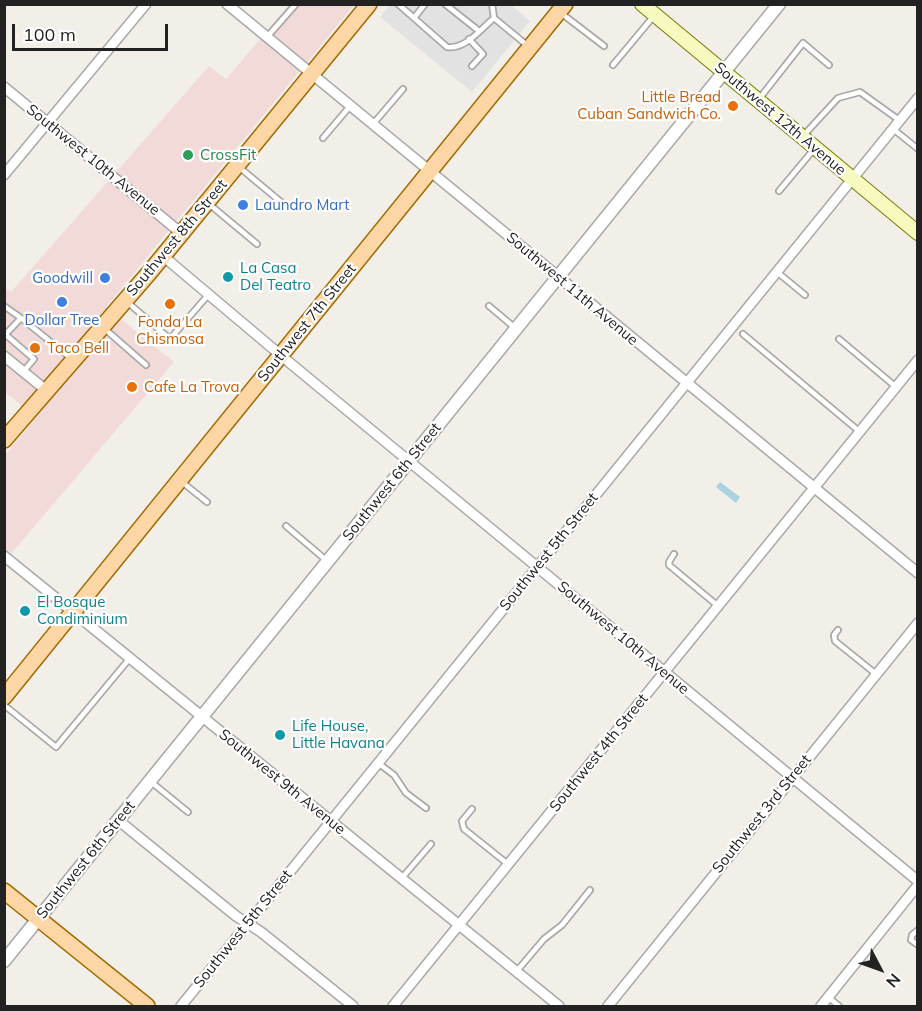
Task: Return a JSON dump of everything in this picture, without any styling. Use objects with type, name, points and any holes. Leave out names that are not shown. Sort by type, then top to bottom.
[{"type":"main road","name":"Southwest 8th Street","points":[[4,440],[163,256],[369,4]]},
{"type":"main road","name":"Southwest 12th Avenue","points":[[642,4],[918,233]]},
{"type":"main road","name":"Southwest 7th Street","points":[[4,697],[562,8]]},
{"type":"main road","points":[[4,891],[147,1006]]},
{"type":"street","points":[[4,175],[146,4]]},
{"type":"street","name":"Southwest 11th Avenue","points":[[227,4],[918,573]]},
{"type":"street","name":"Southwest 6th Street","points":[[4,961],[780,4]]},
{"type":"street","name":"Southwest 10th Avenue","points":[[4,87],[181,233]]},
{"type":"street","name":"Southwest 5th Street","points":[[181,1006],[851,178],[899,120],[916,104]]},
{"type":"street","name":"Southwest 10th Avenue","points":[[163,256],[918,883]]},
{"type":"street","points":[[4,356],[47,391]]},
{"type":"street","name":"Southwest 4th Street","points":[[393,1006],[918,360]]},
{"type":"street","name":"Southwest 9th Avenue","points":[[4,556],[559,1006]]},
{"type":"street","name":"Southwest 3rd Street","points":[[608,1006],[918,623]]},
{"type":"street","points":[[118,820],[236,916],[353,1006]]},
{"type":"street","points":[[821,1006],[918,883]]},
{"type":"lane","points":[[267,37],[296,4]]},
{"type":"lane","points":[[398,4],[447,47],[454,48],[469,39],[494,18]]},
{"type":"lane","points":[[414,18],[425,4]]},
{"type":"lane","points":[[445,4],[479,31]]},
{"type":"lane","points":[[493,5],[494,18],[530,47]]},
{"type":"lane","points":[[562,8],[604,46]]},
{"type":"lane","points":[[613,65],[655,15]]},
{"type":"lane","points":[[469,39],[483,54],[472,66]]},
{"type":"lane","points":[[757,101],[803,43],[828,65]]},
{"type":"lane","points":[[373,124],[403,89]]},
{"type":"lane","points":[[801,137],[838,98],[860,92],[899,120]]},
{"type":"lane","points":[[323,138],[351,105]]},
{"type":"lane","points":[[892,129],[918,149]]},
{"type":"lane","points":[[779,190],[814,148]]},
{"type":"lane","points":[[237,165],[281,202]]},
{"type":"lane","points":[[207,202],[257,244]]},
{"type":"lane","points":[[776,272],[805,295]]},
{"type":"lane","points":[[125,301],[170,339],[209,294]]},
{"type":"lane","points":[[4,306],[74,361]]},
{"type":"lane","points":[[489,306],[516,329]]},
{"type":"lane","points":[[21,318],[5,336],[34,359],[23,372]]},
{"type":"lane","points":[[103,327],[146,364]]},
{"type":"lane","points":[[743,334],[860,432]]},
{"type":"lane","points":[[839,339],[896,387]]},
{"type":"lane","points":[[180,480],[207,502]]},
{"type":"lane","points":[[286,526],[328,561]]},
{"type":"lane","points":[[674,554],[669,566],[718,606]]},
{"type":"lane","points":[[838,630],[834,635],[835,641],[876,674]]},
{"type":"lane","points":[[4,705],[56,747],[130,658]]},
{"type":"lane","points":[[378,762],[394,775],[406,793],[426,808]]},
{"type":"lane","points":[[150,781],[188,812]]},
{"type":"lane","points":[[472,809],[462,820],[464,829],[508,865]]},
{"type":"lane","points":[[401,879],[431,844]]},
{"type":"lane","points":[[516,972],[544,939],[562,925],[590,890]]},
{"type":"lane","points":[[918,930],[912,935],[911,940],[918,945]]},
{"type":"lane","points":[[828,997],[839,1006]]},
{"type":"shaded area","points":[[510,4],[530,21],[472,92],[380,17],[389,5]]},
{"type":"shaded area","points":[[289,5],[354,5],[106,307],[174,362],[10,555],[5,550],[5,455],[36,418],[5,392],[4,287],[11,292],[209,66],[226,79]]},
{"type":"water","points":[[720,482],[740,497],[736,503],[716,487]]},
{"type":"place","name":"Little Bread Cuban Sandwich Co.","points":[[733,106]]},
{"type":"place","name":"CrossFit","points":[[188,155]]},
{"type":"place","name":"Laundro Mart","points":[[243,205]]},
{"type":"place","name":"La Casa Del Teatro","points":[[228,277]]},
{"type":"place","name":"Goodwill","points":[[105,278]]},
{"type":"place","name":"Dollar Tree","points":[[62,302]]},
{"type":"place","name":"Fonda La Chismosa","points":[[170,304]]},
{"type":"place","name":"Taco Bell","points":[[35,348]]},
{"type":"place","name":"Cafe La Trova","points":[[132,387]]},
{"type":"place","name":"El Bosque Condiminium","points":[[25,611]]},
{"type":"place","name":"Life House, Little Havana","points":[[280,735]]}]
